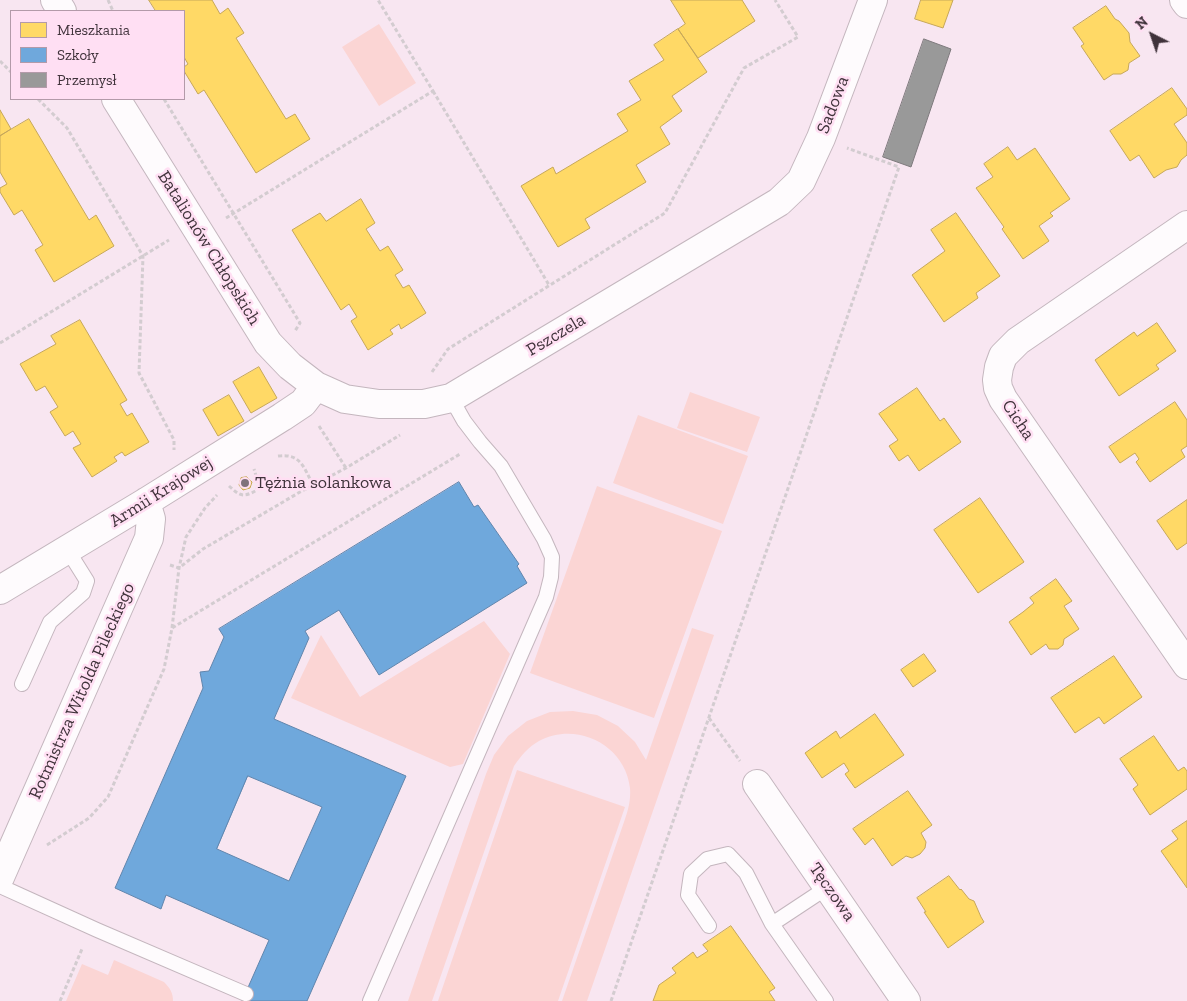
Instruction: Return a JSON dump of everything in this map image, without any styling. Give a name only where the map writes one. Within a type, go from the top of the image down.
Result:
[{"type":"street","name":"Sadowa","points":[[779,202],[801,181],[821,138],[874,0]]},
{"type":"street","points":[[1184,0],[1187,4]]},
{"type":"street","name":"Batalionów Chłopskich","points":[[117,100],[268,343],[290,366],[310,395]]},
{"type":"street","name":"Pszczela","points":[[310,395],[379,404],[424,404],[451,398],[779,202]]},
{"type":"street","name":"Cicha","points":[[1187,225],[1018,341],[1003,356],[997,380],[1003,399],[1187,665]]},
{"type":"street","name":"Armii Krajowej","points":[[0,590],[173,486],[310,395]]},
{"type":"street","name":"Rotmistrza Witolda Pileckiego","points":[[2,876],[143,554],[149,538],[150,519],[146,502]]},
{"type":"street","name":"Tęczowa","points":[[757,784],[906,1001]]},
{"type":"lane","points":[[370,1001],[546,596],[551,577],[552,557],[544,539],[500,466],[464,421],[451,398]]},
{"type":"lane","points":[[22,684],[50,622],[83,594],[87,581],[67,549]]},
{"type":"lane","points":[[709,926],[688,895],[691,874],[707,859],[728,854],[746,872],[772,924],[826,1001]]},
{"type":"lane","points":[[2,876],[92,927],[246,994]]},
{"type":"lane","points":[[772,924],[828,886]]},
{"type":"path","points":[[378,0],[549,285]]},
{"type":"path","points":[[424,404],[425,384],[448,350],[665,213],[744,68],[798,37],[775,0]]},
{"type":"path","points":[[0,61],[10,71]]},
{"type":"path","points":[[0,343],[170,240],[220,222],[234,214],[433,91]]},
{"type":"path","points":[[39,100],[67,128],[143,256],[139,373],[174,440],[173,486]]},
{"type":"path","points":[[165,100],[300,323],[294,333]]},
{"type":"path","points":[[611,1001],[899,167],[821,138]]},
{"type":"path","points":[[310,395],[346,468]]},
{"type":"path","points":[[179,568],[203,549],[401,435]]},
{"type":"path","points":[[172,628],[480,442]]},
{"type":"path","points":[[270,460],[279,455],[289,455],[297,458],[303,464],[313,485]]},
{"type":"path","points":[[2,876],[24,859],[89,818],[108,797],[164,670],[172,628],[179,568],[186,537],[205,508],[228,485],[239,494],[247,496],[257,490],[258,482],[254,468],[248,470]]},
{"type":"path","points":[[143,554],[179,568]]},
{"type":"path","points":[[709,718],[757,784]]},
{"type":"path","points":[[60,1001],[92,927]]},
{"type":"shaded area","points":[[379,24],[416,83],[379,106],[342,47]]},
{"type":"shaded area","points":[[690,392],[760,417],[747,452],[677,428]]},
{"type":"shaded area","points":[[638,415],[748,456],[723,524],[613,483]]},
{"type":"shaded area","points":[[597,486],[722,531],[654,718],[530,673]]},
{"type":"shaded area","points":[[484,621],[510,654],[463,764],[450,767],[291,698],[321,635],[360,697]]},
{"type":"shaded area","points":[[692,628],[714,635],[587,1001],[562,1001],[628,810],[630,788],[626,773],[619,760],[609,749],[597,741],[569,734],[539,741],[525,752],[514,766],[432,1001],[408,1001],[486,774],[494,755],[508,736],[527,721],[550,712],[573,711],[597,715],[618,726],[635,742],[646,760]]},
{"type":"shaded area","points":[[517,770],[625,807],[558,1001],[438,1001]]},
{"type":"shaded area","points":[[114,960],[164,982],[171,991],[173,1001],[66,1001],[82,964],[108,975]]},
{"type":"building: Mieszkania","points":[[149,0],[212,0],[220,14],[228,8],[244,33],[236,38],[286,119],[295,114],[310,139],[256,173],[204,90],[198,94],[185,73],[185,66],[188,64],[185,59],[185,10],[155,10]]},
{"type":"building: Mieszkania","points":[[671,0],[742,0],[755,21],[698,58],[678,29],[685,24]]},
{"type":"building: Mieszkania","points":[[921,0],[953,0],[943,28],[915,19]]},
{"type":"building: Mieszkania","points":[[1106,6],[1115,19],[1129,33],[1130,42],[1140,56],[1129,63],[1128,70],[1121,74],[1113,74],[1104,80],[1081,46],[1084,44],[1073,28]]},
{"type":"building: Mieszkania","points":[[678,29],[707,72],[672,96],[682,111],[660,127],[670,144],[636,165],[646,182],[585,219],[590,228],[558,247],[521,186],[553,167],[556,174],[628,131],[617,114],[641,100],[629,81],[664,60],[654,45]]},
{"type":"building: Mieszkania","points":[[1172,88],[1187,109],[1187,115],[1174,124],[1187,143],[1187,155],[1177,167],[1166,170],[1154,178],[1139,155],[1130,161],[1110,131]]},
{"type":"building: Mieszkania","points":[[0,110],[11,129],[0,136]]},
{"type":"building: Mieszkania","points":[[29,119],[89,220],[96,215],[114,246],[54,282],[35,250],[43,245],[22,210],[14,215],[0,192],[0,188],[7,184],[0,172],[0,136]]},
{"type":"building: Mieszkania","points":[[1008,147],[1017,160],[1035,148],[1070,199],[1050,213],[1053,216],[1039,226],[1049,241],[1023,259],[1002,229],[1004,227],[976,188],[993,177],[984,164]]},
{"type":"building: Mieszkania","points":[[361,199],[375,223],[366,229],[380,251],[388,246],[403,270],[395,275],[403,288],[409,285],[426,313],[401,329],[399,324],[390,330],[393,334],[368,350],[351,321],[357,317],[349,304],[341,310],[292,230],[320,213],[326,221]]},
{"type":"building: Mieszkania","points":[[956,213],[1000,276],[976,293],[978,298],[944,322],[912,275],[945,251],[931,230]]},
{"type":"building: Mieszkania","points":[[80,320],[127,400],[120,404],[127,416],[132,413],[149,442],[125,456],[122,452],[114,457],[117,461],[92,477],[73,448],[81,444],[73,431],[65,436],[50,412],[58,407],[45,386],[36,391],[20,364],[56,344],[51,336]]},
{"type":"building: Mieszkania","points":[[1157,323],[1176,351],[1156,365],[1159,369],[1119,396],[1095,360],[1134,332],[1137,336]]},
{"type":"building: Mieszkania","points":[[259,367],[277,398],[251,413],[233,382]]},
{"type":"building: Mieszkania","points":[[917,388],[940,421],[944,418],[961,442],[919,471],[908,455],[899,461],[889,446],[898,440],[879,414]]},
{"type":"building: Mieszkania","points":[[229,395],[244,421],[218,436],[203,410]]},
{"type":"building: Mieszkania","points":[[1175,402],[1187,420],[1187,446],[1181,450],[1185,457],[1150,482],[1136,462],[1139,459],[1135,453],[1120,463],[1109,447]]},
{"type":"building: Mieszkania","name":"Tężnia solankowa","points":[[247,477],[252,482],[250,488],[243,490],[239,485],[241,478]]},
{"type":"building: Mieszkania","points":[[980,498],[1024,562],[978,593],[934,530]]},
{"type":"building: Mieszkania","points":[[1187,500],[1187,543],[1177,550],[1157,521]]},
{"type":"building: Mieszkania","points":[[1056,579],[1072,601],[1064,606],[1079,629],[1064,639],[1063,645],[1058,649],[1049,649],[1046,644],[1031,655],[1009,622],[1034,603],[1030,598]]},
{"type":"building: Mieszkania","points":[[924,654],[936,671],[913,687],[901,670]]},
{"type":"building: Mieszkania","points":[[1114,656],[1142,697],[1104,724],[1099,717],[1075,733],[1051,698]]},
{"type":"building: Mieszkania","points":[[875,714],[904,755],[855,788],[845,774],[849,771],[844,763],[822,778],[805,753],[836,731],[840,738]]},
{"type":"building: Mieszkania","points":[[1154,736],[1178,771],[1184,767],[1187,771],[1187,789],[1150,815],[1133,789],[1138,785],[1120,759]]},
{"type":"building: Mieszkania","points":[[908,791],[932,825],[921,833],[926,842],[925,848],[920,854],[912,858],[906,856],[892,866],[873,838],[865,845],[853,829]]},
{"type":"building: Mieszkania","points":[[1187,821],[1187,888],[1161,851],[1178,839],[1172,831]]},
{"type":"building: Mieszkania","points":[[949,876],[969,899],[974,901],[984,922],[948,948],[917,898]]},
{"type":"building: Mieszkania","points":[[731,926],[775,988],[769,992],[775,1001],[653,1001],[659,985],[676,973],[672,968],[693,952],[697,958],[708,951],[703,945]]},
{"type":"building: Szkoły","points":[[459,482],[474,507],[478,505],[519,564],[517,566],[527,583],[379,675],[339,610],[305,631],[309,638],[274,719],[406,776],[307,1001],[242,1001],[269,940],[166,895],[161,909],[115,888],[203,688],[200,672],[209,671],[224,637],[219,629]],"holes":[[[248,776],[322,807],[289,881],[217,849]]]},
{"type":"building: Przemysł","points":[[924,39],[951,49],[911,167],[883,157]]},
{"type":"place","name":"Tężnia solankowa","points":[[245,483]]}]
